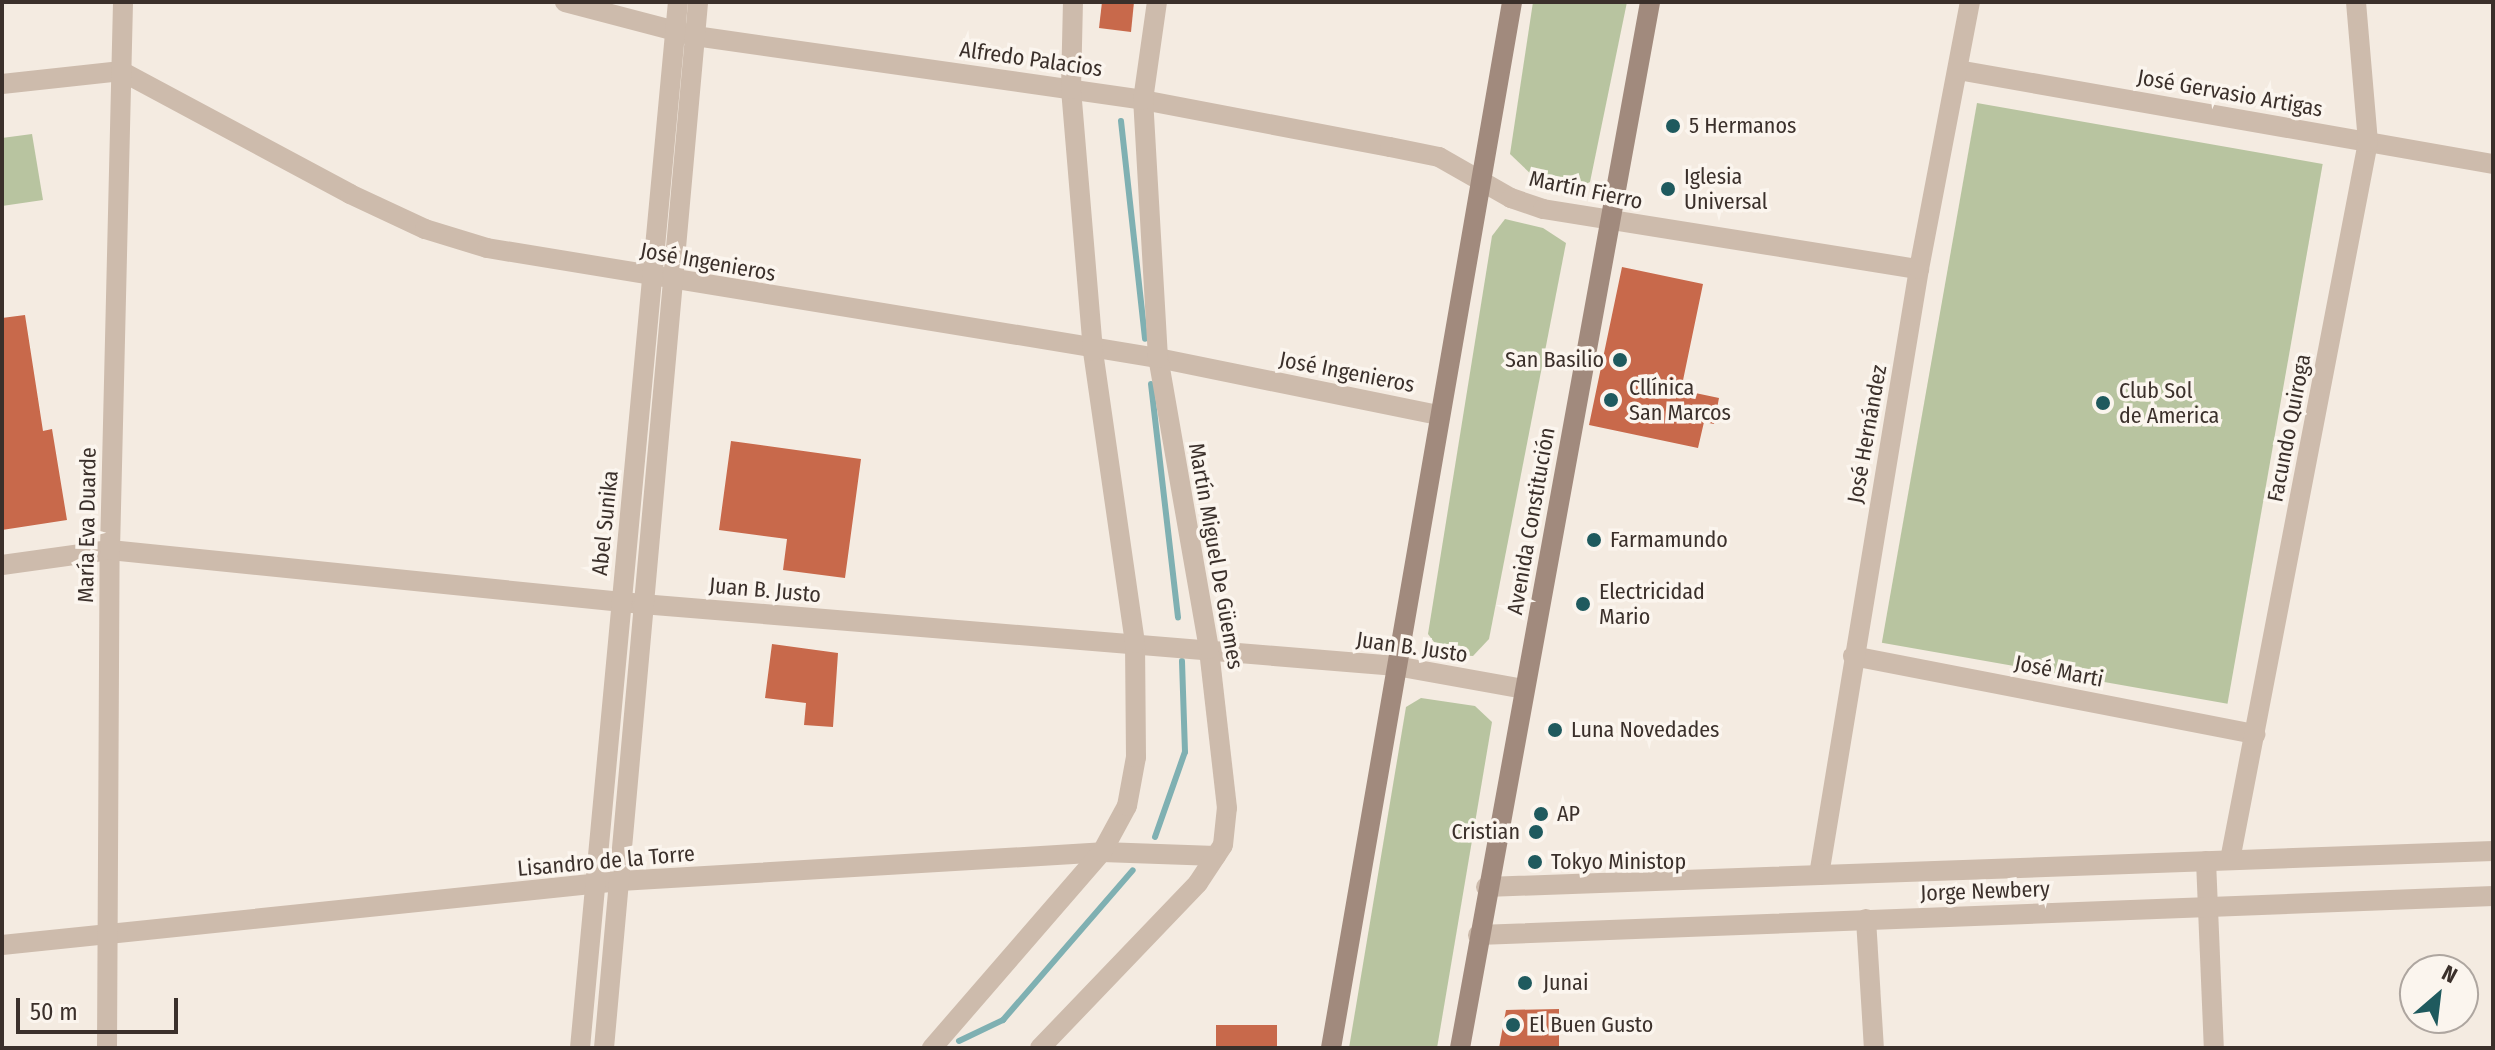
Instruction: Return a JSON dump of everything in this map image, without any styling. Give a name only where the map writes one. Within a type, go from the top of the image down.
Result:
[{"type":"main road","points":[[1331,1048],[1439,415],[1484,183],[1512,2]]},
{"type":"main road","name":"Avenida Constitución","points":[[1460,1048],[1486,887],[1650,2]]},
{"type":"street","name":"María Eva Duarde","points":[[107,1048],[110,550],[123,2]]},
{"type":"street","name":"Alfredo Palacios","points":[[565,2],[695,36],[1143,100],[1439,157],[1484,183]]},
{"type":"street","name":"Abel Sunika","points":[[604,1048],[620,881],[632,603],[654,278],[678,2]]},
{"type":"street","name":"Abel Sunika","points":[[580,1048],[594,884],[676,282],[698,2]]},
{"type":"street","points":[[932,1048],[1102,852],[1127,806],[1136,757],[1135,643],[1093,351],[1071,89],[1073,2]]},
{"type":"street","name":"Martín Miguel De Güemes","points":[[1040,1048],[1198,883],[1223,845],[1227,808],[1209,649],[1158,358],[1143,100],[1157,2]]},
{"type":"street","name":"José Hernández","points":[[1819,875],[1919,269],[1970,2]]},
{"type":"street","name":"Facundo Quiroga","points":[[2230,860],[2368,142],[2356,2]]},
{"type":"street","name":"José Gervasio Artigas","points":[[1958,70],[2493,164]]},
{"type":"street","points":[[2,84],[121,71]]},
{"type":"street","name":"José Ingenieros","points":[[121,71],[425,229],[487,248],[1093,351],[1158,358],[1439,415]]},
{"type":"street","name":"Martín Fierro","points":[[1484,183],[1543,209],[1919,269]]},
{"type":"street","name":"Juan B. Justo","points":[[2,565],[110,550],[632,603],[1396,666],[1524,689]]},
{"type":"street","name":"José Marti","points":[[1853,656],[2256,734]]},
{"type":"street","name":"Jorge Newbery","points":[[1486,887],[2493,851]]},
{"type":"street","name":"Lisandro de la Torre","points":[[2,945],[620,881],[1102,852],[1216,856]]},
{"type":"street","points":[[2206,861],[2214,1048]]},
{"type":"street","name":"Jorge Newbery","points":[[1478,935],[2493,896]]},
{"type":"street","points":[[1866,919],[1874,1048]]},
{"type":"green space","points":[[1533,2],[1627,2],[1590,182],[1582,186],[1535,178],[1510,154]]},
{"type":"green space","name":"Club Sol de America","points":[[1977,103],[2323,164],[2228,704],[1882,643]]},
{"type":"green space","points":[[32,134],[43,200],[2,206],[2,138]]},
{"type":"green space","points":[[1505,219],[1543,228],[1566,243],[1489,639],[1473,656],[1443,654],[1428,634],[1492,236]]},
{"type":"green space","points":[[1421,698],[1475,706],[1492,722],[1437,1048],[1349,1048],[1406,707]]},
{"type":"building","points":[[1102,2],[1134,2],[1131,32],[1099,28]]},
{"type":"building","points":[[1622,267],[1703,284],[1681,390],[1719,398],[1714,424],[1704,422],[1698,448],[1589,425]]},
{"type":"building","points":[[25,315],[43,431],[52,429],[67,520],[2,530],[2,318]]},
{"type":"building","points":[[731,441],[861,459],[845,578],[783,570],[787,539],[719,530]]},
{"type":"building","points":[[772,644],[838,653],[833,727],[804,725],[806,703],[765,698]]},
{"type":"building","points":[[1559,1009],[1559,1048],[1499,1048],[1506,1010]]},
{"type":"building","points":[[1216,1025],[1277,1025],[1277,1048],[1216,1048]]},
{"type":"waterway","points":[[1121,121],[1145,339]]},
{"type":"waterway","points":[[1151,384],[1178,617]]},
{"type":"waterway","points":[[1155,837],[1185,752],[1182,661]]},
{"type":"waterway","points":[[959,1041],[1003,1020],[1133,870]]},
{"type":"place","name":"5 Hermanos","points":[[1673,126]]},
{"type":"place","name":"Iglesia Universal","points":[[1668,189]]},
{"type":"place","name":"San Basilio","points":[[1620,360]]},
{"type":"place","name":"Cllínica San Marcos","points":[[1611,400]]},
{"type":"place","name":"Club Sol de America","points":[[2103,403]]},
{"type":"place","name":"Farmamundo","points":[[1594,540]]},
{"type":"place","name":"Electricidad Mario","points":[[1583,604]]},
{"type":"place","name":"Luna Novedades","points":[[1555,730]]},
{"type":"place","name":"AP","points":[[1541,814]]},
{"type":"place","name":"Cristian","points":[[1536,832]]},
{"type":"place","name":"Tokyo Ministop","points":[[1535,862]]},
{"type":"place","name":"Junai","points":[[1525,983]]},
{"type":"place","name":"El Buen Gusto","points":[[1513,1025]]}]
